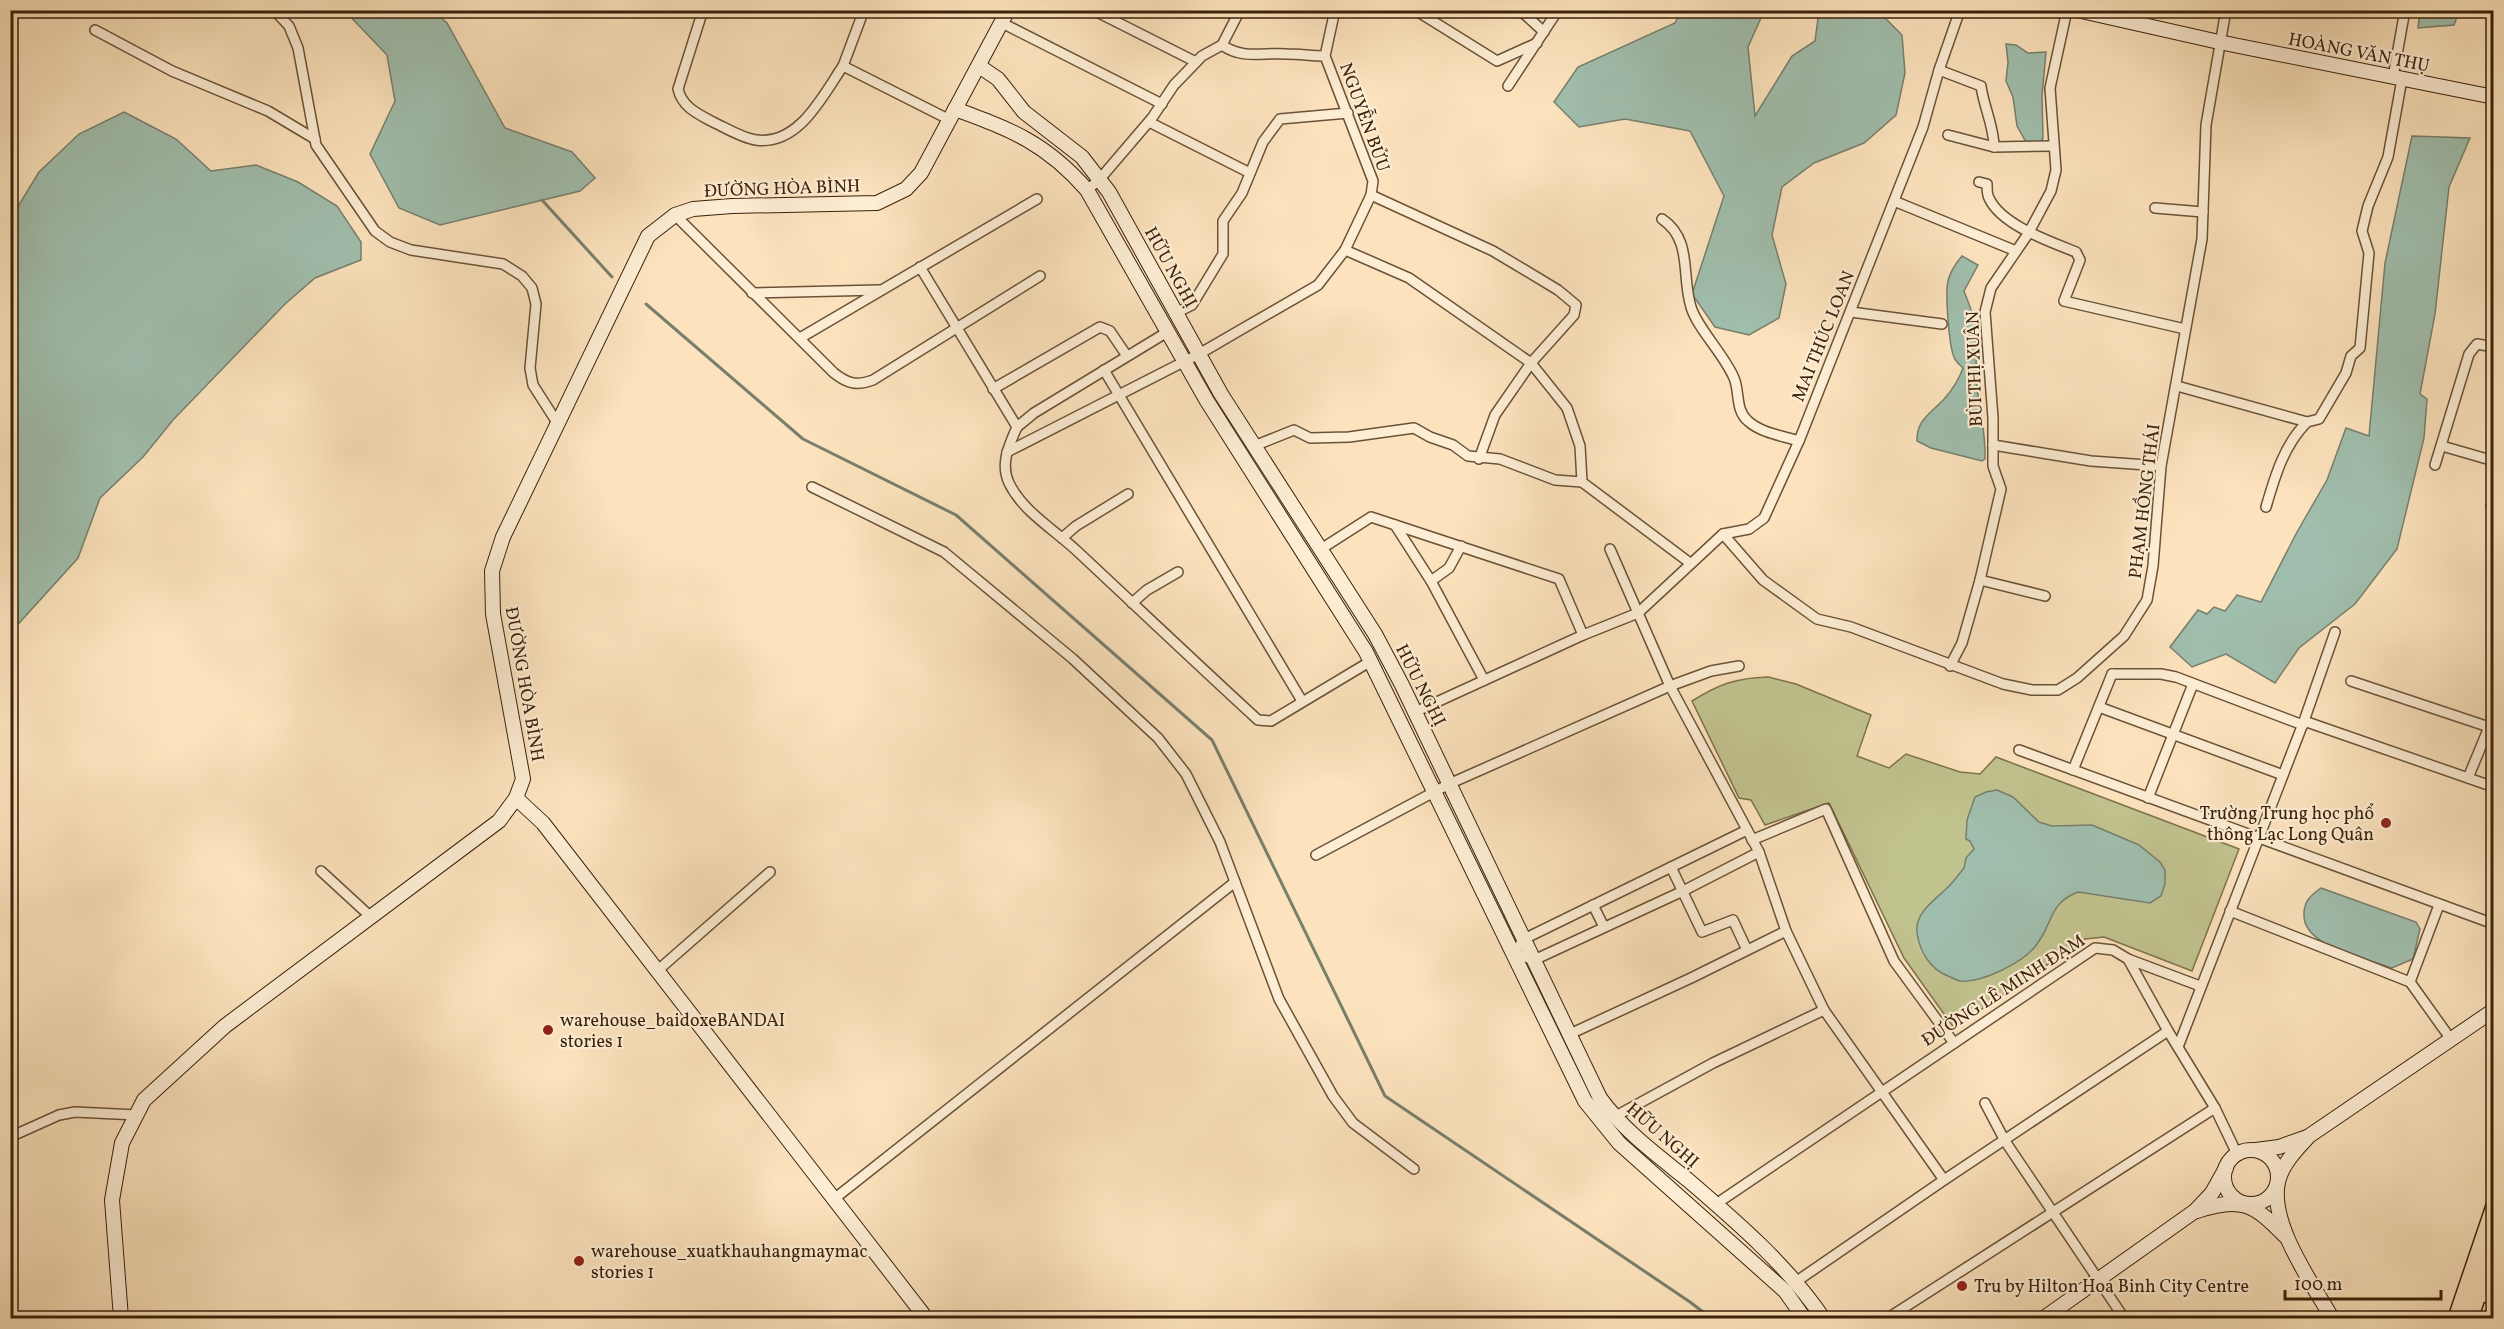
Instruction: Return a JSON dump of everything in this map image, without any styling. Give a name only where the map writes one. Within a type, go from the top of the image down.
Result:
[{"type":"main road","name":"HOÀNG VĂN THỤ","points":[[2077,10],[2219,42],[2493,97]]},
{"type":"main road","name":"ĐƯỜNG HÒA BÌNH","points":[[121,1318],[112,1200],[122,1143],[144,1100],[225,1026],[499,821],[516,798],[523,779],[493,614],[492,571],[503,537],[648,236],[675,215],[693,209],[877,203],[906,189],[921,173],[1005,17]]},
{"type":"main road","name":"HỮU NGHỊ","points":[[979,66],[998,79],[1024,112],[1082,157],[1109,192],[1221,394],[1375,634],[1415,712],[1600,1098],[1614,1117],[1716,1204],[1797,1281],[1823,1318]]},
{"type":"main road","name":"HỮU NGHỊ","points":[[952,114],[1012,130],[1039,146],[1068,168],[1087,190],[1207,400],[1371,661],[1585,1101],[1619,1143],[1785,1291],[1804,1318]]},
{"type":"main road","points":[[1387,694],[1402,686]]},
{"type":"main road","points":[[516,798],[543,822],[926,1318]]},
{"type":"main road","points":[[2195,1212],[2219,1203],[2262,1202],[2270,1197],[2288,1159],[2309,1136],[2493,1010]]},
{"type":"main road","points":[[2044,1318],[2195,1212],[2212,1193],[2237,1154],[2279,1148],[2309,1136]]},
{"type":"main road","points":[[2254,1150],[2270,1158],[2275,1165],[2278,1207],[2287,1237],[2327,1317]]},
{"type":"main road","points":[[2226,1168],[2225,1186],[2229,1194],[2266,1216],[2287,1237]]},
{"type":"main road","points":[[2456,1318],[2493,1206]]},
{"type":"main road","points":[[1743,1253],[1755,1241]]},
{"type":"main road","points":[[2470,1318],[2493,1250]]},
{"type":"street","points":[[274,10],[290,26],[298,48],[316,145],[375,231],[390,242],[411,250],[503,264],[522,276],[532,288],[536,304],[530,368],[533,385],[558,424]]},
{"type":"street","points":[[703,10],[678,89],[680,97],[684,104],[705,118],[755,140],[774,140],[797,128],[843,66],[864,10]]},
{"type":"street","points":[[1093,10],[1196,62]]},
{"type":"street","points":[[1087,190],[1099,180],[1149,122],[1174,85],[1196,62],[1222,45],[1240,10]]},
{"type":"street","name":"NGUYỄN BỬU","points":[[1007,452],[1199,354],[1318,285],[1345,250],[1371,195],[1373,181],[1372,172],[1325,56],[1335,10]]},
{"type":"street","points":[[1415,10],[1497,61],[1537,43]]},
{"type":"street","points":[[1521,10],[1544,32]]},
{"type":"street","points":[[1508,86],[1558,10]]},
{"type":"street","name":"MAI THÚC LOAN","points":[[1638,613],[1723,534],[1749,529],[1764,518],[1799,441],[1923,127],[1939,70],[1960,10]]},
{"type":"street","name":"BÙI THỊ XUÂN","points":[[1950,666],[1962,643],[1980,580],[2001,489],[1992,466],[1985,312],[1991,288],[2028,234],[2051,191],[2056,170],[2050,88],[2067,10]]},
{"type":"street","name":"PHẠM HỒNG THÁI","points":[[1723,534],[1763,580],[1817,619],[1851,627],[2003,684],[2032,690],[2058,690],[2077,678],[2124,636],[2147,600],[2153,566],[2161,466],[2202,239],[2206,125],[2226,10]]},
{"type":"street","points":[[2266,507],[2287,448],[2295,434],[2307,423],[2319,419],[2346,373],[2352,356],[2360,348],[2369,252],[2362,231],[2368,206],[2388,157],[2405,10]]},
{"type":"street","points":[[1005,17],[1162,104]]},
{"type":"street","points":[[95,30],[172,71],[268,111],[315,139]]},
{"type":"street","points":[[1222,45],[1232,53],[1257,56],[1285,53],[1325,56]]},
{"type":"street","points":[[843,66],[952,114]]},
{"type":"street","points":[[1939,70],[1981,86],[1983,101],[1994,135],[1994,147]]},
{"type":"street","points":[[1176,313],[1191,305],[1223,254],[1223,221],[1242,193],[1263,142],[1280,119],[1348,113]]},
{"type":"street","points":[[1149,122],[1250,173]]},
{"type":"street","points":[[1948,135],[1994,147],[2053,146]]},
{"type":"street","points":[[1979,182],[1987,184],[1988,198],[2000,212],[2028,234],[2076,252],[2080,260],[2064,301],[2185,329]]},
{"type":"street","points":[[1371,195],[1493,251],[1574,302],[1576,309],[1574,315],[1532,363],[1495,415],[1479,459]]},
{"type":"street","points":[[800,338],[1037,199]]},
{"type":"street","points":[[1894,201],[2016,251]]},
{"type":"street","points":[[2155,208],[2203,212]]},
{"type":"street","points":[[675,215],[844,381],[852,384],[862,384],[873,380],[1040,276]]},
{"type":"street","points":[[1662,219],[1672,226],[1680,238],[1691,308],[1734,376],[1743,416],[1750,424],[1761,429],[1799,441]]},
{"type":"street","points":[[1345,250],[1409,278],[1532,363],[1567,408],[1580,446],[1582,482]]},
{"type":"street","points":[[920,267],[1017,427]]},
{"type":"street","points":[[752,293],[880,290]]},
{"type":"street","points":[[1851,312],[1942,324]]},
{"type":"street","points":[[993,389],[1100,327],[1110,331],[1127,356]]},
{"type":"street","points":[[1169,331],[1017,427],[1004,467],[1009,483],[1024,505],[1258,720],[1271,721],[1371,661]]},
{"type":"street","points":[[2435,465],[2469,354],[2477,344],[2493,347]]},
{"type":"street","points":[[1104,370],[1302,701]]},
{"type":"street","points":[[2177,386],[2307,423]]},
{"type":"street","points":[[1254,446],[1294,430],[1310,438],[1349,437],[1414,428],[1453,445],[1467,456],[1479,459],[1500,459],[1555,480],[1582,482],[1690,563]]},
{"type":"street","points":[[1992,445],[2091,461],[2161,466]]},
{"type":"street","points":[[2442,446],[2493,461]]},
{"type":"street","points":[[812,487],[944,552],[1091,676],[1158,738],[1186,774],[1220,842],[1279,999],[1333,1096],[1353,1123],[1414,1169]]},
{"type":"street","points":[[1062,538],[1076,526],[1128,494]]},
{"type":"street","points":[[1321,549],[1371,517],[1461,546],[1559,579],[1583,635]]},
{"type":"street","points":[[1395,525],[1431,581],[1484,680]]},
{"type":"street","points":[[1431,581],[1449,568],[1461,546]]},
{"type":"street","points":[[1610,549],[1670,686],[1759,852],[1786,931],[1824,1010],[1944,1180]]},
{"type":"street","points":[[1132,603],[1147,590],[1178,572]]},
{"type":"street","points":[[1980,580],[2045,596]]},
{"type":"street","points":[[1415,712],[1583,635],[1638,613]]},
{"type":"street","points":[[2178,1047],[2304,723],[2335,632]]},
{"type":"street","points":[[2101,658],[2112,674]]},
{"type":"street","points":[[1316,855],[1449,784],[1670,686],[1712,671],[1739,666]]},
{"type":"street","points":[[2112,674],[2161,674],[2493,787]]},
{"type":"street","points":[[2073,770],[2112,674]]},
{"type":"street","points":[[2351,681],[2492,728],[2468,778]]},
{"type":"street","points":[[2148,798],[2193,684]]},
{"type":"street","points":[[2099,707],[2283,775]]},
{"type":"street","points":[[2019,750],[2493,924]]},
{"type":"street","points":[[1752,840],[1826,809],[1894,961],[1954,1043]]},
{"type":"street","points":[[1747,830],[1524,939],[1514,953],[1534,960],[1683,891],[1759,852]]},
{"type":"street","points":[[1671,867],[1702,932],[1733,920],[1748,950]]},
{"type":"street","points":[[321,871],[371,916]]},
{"type":"street","points":[[657,971],[770,872]]},
{"type":"street","points":[[834,1199],[1235,882]]},
{"type":"street","points":[[2410,982],[2439,904]]},
{"type":"street","points":[[1593,905],[1604,927]]},
{"type":"street","points":[[2230,911],[2410,982],[2450,1038]]},
{"type":"street","points":[[1570,1034],[1786,931]]},
{"type":"street","name":"ĐƯỜNG LÊ MINH ĐẠM","points":[[1716,1204],[2095,948],[2113,950],[2128,959]]},
{"type":"street","points":[[2128,959],[2200,986]]},
{"type":"street","points":[[2128,959],[2215,1108],[2237,1154]]},
{"type":"street","points":[[1614,1117],[1713,1063],[1824,1010]]},
{"type":"street","points":[[1797,1281],[2168,1031]]},
{"type":"street","points":[[1985,1103],[2005,1141],[2124,1318]]},
{"type":"street","points":[[1888,1318],[2215,1108]]},
{"type":"street","points":[[10,1137],[59,1115],[75,1112],[137,1114]]},
{"type":"street","points":[[2478,1295],[2493,1300]]},
{"type":"green space","points":[[1768,677],[1796,684],[1871,715],[1857,756],[1889,768],[1906,754],[1960,772],[1980,774],[1996,757],[2239,849],[2192,971],[2104,937],[2085,939],[1954,1028],[1904,958],[1829,803],[1765,825],[1751,800],[1739,798],[1692,701],[1728,683]]},
{"type":"shaded area","points":[[2420,10],[2459,11],[2454,25],[2418,28]]},
{"type":"shaded area","points":[[345,11],[433,11],[447,23],[505,128],[572,152],[595,178],[580,191],[440,225],[399,208],[370,154],[395,101],[387,55]]},
{"type":"shaded area","points":[[1681,11],[1764,11],[1748,47],[1755,116],[1792,56],[1815,41],[1819,11],[1880,11],[1902,35],[1905,73],[1896,115],[1864,143],[1814,163],[1782,187],[1772,235],[1786,284],[1779,318],[1749,335],[1715,327],[1692,294],[1724,196],[1690,131],[1625,119],[1579,127],[1554,102],[1578,67],[1675,23]]},
{"type":"shaded area","points":[[2006,44],[2016,45],[2028,53],[2046,52],[2042,96],[2043,138],[2040,143],[2026,142],[2017,126],[2013,97],[2006,81],[2008,62]]},
{"type":"shaded area","points":[[124,112],[176,139],[211,171],[256,165],[298,182],[337,206],[361,242],[361,260],[315,278],[285,304],[173,420],[143,457],[100,498],[78,558],[11,632],[11,218],[39,172],[79,134]]},
{"type":"shaded area","points":[[2412,136],[2470,138],[2449,187],[2435,314],[2420,394],[2427,399],[2424,438],[2397,549],[2355,604],[2299,648],[2275,683],[2226,654],[2192,667],[2170,647],[2198,610],[2207,614],[2214,607],[2225,611],[2237,595],[2261,602],[2327,480],[2346,428],[2369,436],[2385,263]]},
{"type":"shaded area","points":[[1962,256],[1978,265],[1964,291],[1975,326],[1977,386],[1985,442],[1985,459],[1982,461],[1931,448],[1917,441],[1917,433],[1922,421],[1951,391],[1963,368],[1955,360],[1952,351],[1947,296],[1949,278]]},
{"type":"shaded area","points":[[1997,790],[2013,797],[2039,822],[2052,826],[2092,825],[2139,845],[2160,862],[2165,870],[2165,884],[2161,896],[2150,903],[2078,892],[2062,902],[2037,944],[2013,964],[1991,975],[1969,981],[1960,981],[1942,973],[1927,959],[1921,947],[1917,925],[1927,906],[1951,884],[1964,868],[1966,858],[1974,849],[1970,841],[1966,839],[1967,820],[1975,797]]},
{"type":"shaded area","points":[[2321,888],[2416,922],[2420,929],[2413,959],[2392,968],[2338,950],[2313,935],[2306,925],[2304,909],[2309,899]]},
{"type":"waterway","points":[[542,200],[612,277]]},
{"type":"waterway","points":[[646,304],[803,439],[956,515],[1212,740],[1385,1096],[1711,1318]]},
{"type":"place","name":"Trường Trung học phổ thông Lạc Long Quân","points":[[2386,823]]},
{"type":"place","name":"warehouse_baidoxeBANDAI stories 1","points":[[548,1030]]},
{"type":"place","name":"warehouse_xuatkhauhangmaymac stories 1","points":[[579,1261]]},
{"type":"place","name":"Tru by Hilton Hoa Binh City Centre","points":[[1962,1286]]}]
